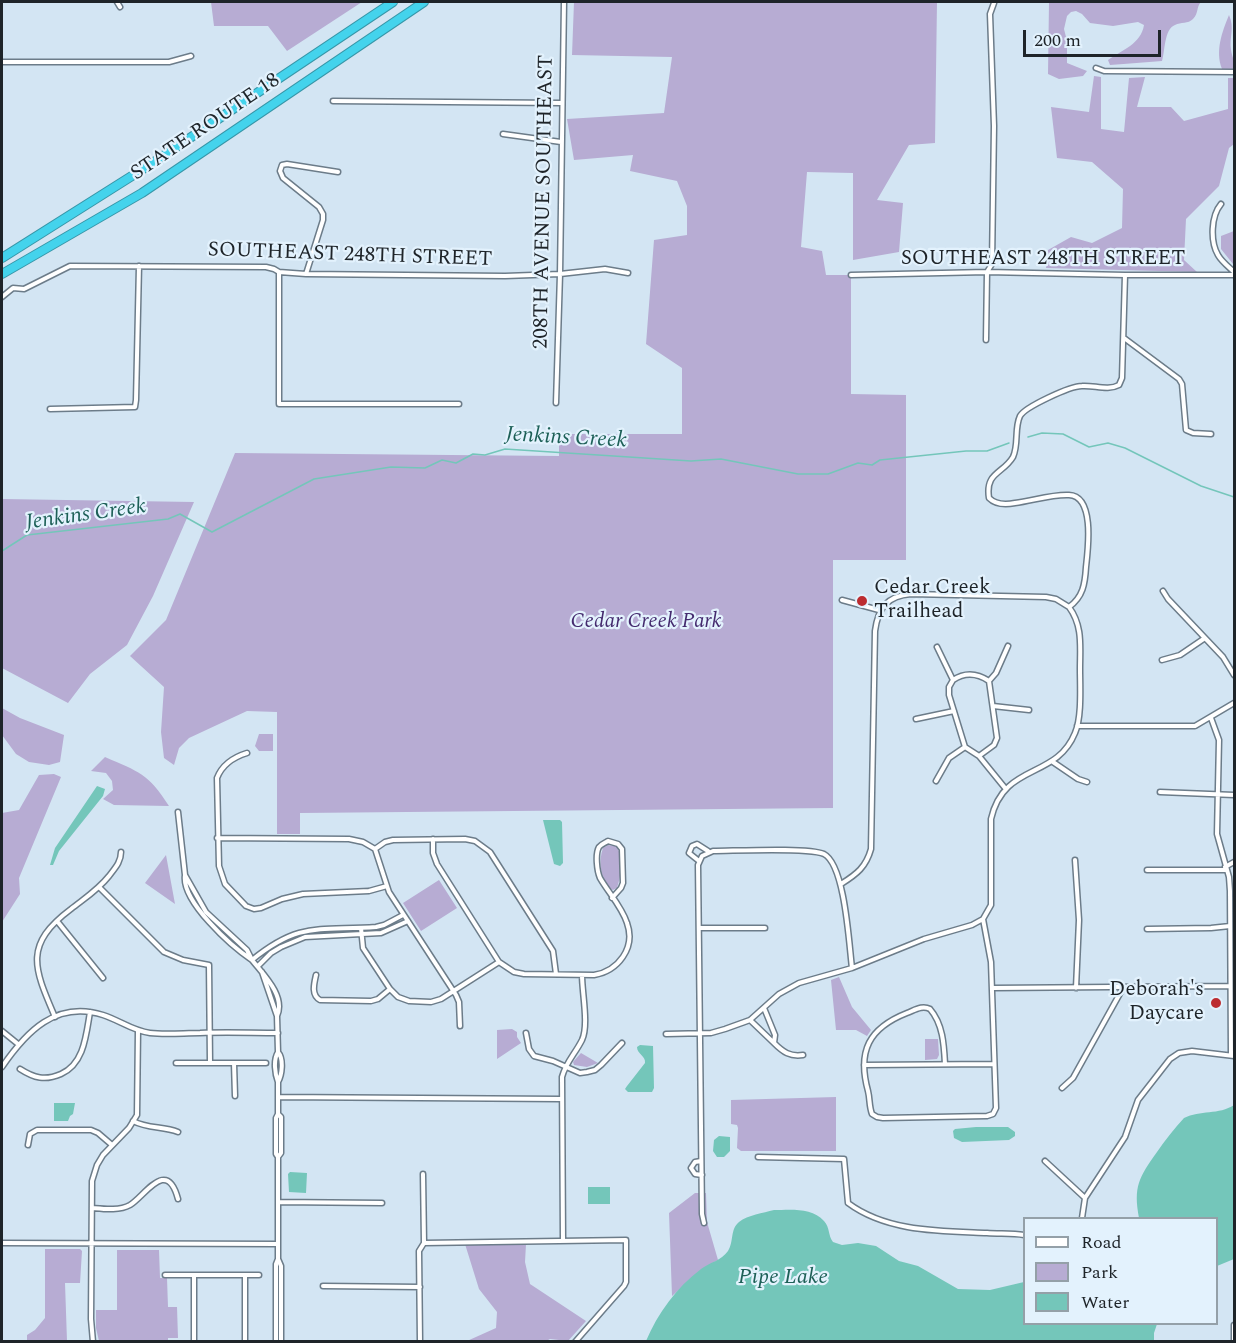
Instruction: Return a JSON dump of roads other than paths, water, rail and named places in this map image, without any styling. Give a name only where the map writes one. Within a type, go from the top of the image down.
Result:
[{"type":"highway","name":"STATE ROUTE 18","points":[[2,258],[154,162],[393,2]]},
{"type":"highway","name":"STATE ROUTE 18","points":[[2,274],[142,193],[424,2]]},
{"type":"street","points":[[117,2],[120,7]]},
{"type":"street","name":"208TH AVENUE SOUTHEAST","points":[[556,403],[564,2]]},
{"type":"street","points":[[986,340],[987,272],[992,264],[994,126],[990,14],[994,3]]},
{"type":"street","points":[[2,62],[170,62],[191,56]]},
{"type":"street","points":[[1096,68],[1234,72]]},
{"type":"street","points":[[333,100],[562,103]]},
{"type":"street","points":[[503,134],[561,142]]},
{"type":"street","points":[[306,274],[323,214],[319,207],[283,178],[280,171],[282,165],[287,164],[338,172]]},
{"type":"street","points":[[1221,204],[1214,217],[1214,243],[1216,252],[1234,274]]},
{"type":"street","name":"SOUTHEAST 248TH STREET","points":[[2,297],[13,288],[24,289],[70,266],[266,267],[279,272],[306,274],[506,276],[560,274],[605,269],[628,273]]},
{"type":"street","points":[[50,409],[135,407],[139,266]]},
{"type":"street","points":[[279,272],[279,404],[459,404]]},
{"type":"street","name":"SOUTHEAST 248TH STREET","points":[[851,275],[987,272],[1125,275],[1234,274]]},
{"type":"street","points":[[1069,607],[1078,601],[1084,584],[1088,541],[1082,501],[1076,496],[1064,495],[999,504],[989,498],[989,486],[994,473],[1007,464],[1014,454],[1020,416],[1024,410],[1066,389],[1081,386],[1114,388],[1119,386],[1122,378],[1125,275]]},
{"type":"street","points":[[1123,338],[1179,379],[1182,384],[1186,430],[1193,433],[1211,434]]},
{"type":"street","points":[[1163,591],[1230,665],[1234,675]]},
{"type":"street","points":[[666,1034],[701,1033],[726,1029],[750,1020],[778,994],[799,983],[852,968],[924,939],[972,925],[983,919],[991,904],[991,819],[993,810],[1005,788],[1053,762],[1064,752],[1077,726],[1080,633],[1077,620],[1069,607],[1056,599],[1046,597],[903,594],[888,601],[879,610],[875,631],[872,849],[865,866],[841,884]]},
{"type":"street","points":[[842,600],[879,610]]},
{"type":"street","points":[[1162,660],[1180,655],[1205,638]]},
{"type":"street","points":[[989,681],[996,674],[1008,646]]},
{"type":"street","points":[[937,647],[953,680]]},
{"type":"street","points":[[979,756],[994,745],[997,738],[989,681],[971,674],[961,675],[953,680],[949,690],[965,747],[979,756],[1005,788]]},
{"type":"street","points":[[1077,726],[1195,726],[1234,703]]},
{"type":"street","points":[[993,706],[1029,710]]},
{"type":"street","points":[[916,719],[954,711]]},
{"type":"street","points":[[1082,1217],[1085,1198],[1125,1137],[1138,1100],[1170,1059],[1179,1053],[1192,1051],[1233,1055],[1230,891],[1217,834],[1220,740],[1211,718]]},
{"type":"street","points":[[936,781],[949,758],[965,747]]},
{"type":"street","points":[[247,753],[235,757],[220,771],[217,778],[217,858],[225,884],[241,902],[254,909],[303,894],[369,891],[387,886]]},
{"type":"street","points":[[1053,762],[1078,779],[1087,782]]},
{"type":"street","points":[[1160,792],[1234,795]]},
{"type":"street","points":[[178,812],[184,880],[187,889],[204,917],[258,966],[277,1016],[278,1052],[275,1056],[278,1114],[281,1118],[281,1153],[278,1157],[276,1341]]},
{"type":"street","points":[[217,838],[349,839],[363,842],[375,849],[387,886],[459,1002],[460,1026]]},
{"type":"street","points":[[433,839],[433,853],[437,864],[499,962],[514,972],[582,975],[605,973],[612,969],[626,951],[629,931],[627,921],[612,898],[598,873],[598,850],[601,845],[608,842],[621,846],[623,855],[622,886],[612,898]]},
{"type":"street","points":[[375,849],[393,840],[465,839],[475,841],[490,852],[553,951],[556,974]]},
{"type":"street","points":[[699,861],[691,855],[690,848],[697,844],[708,851],[818,852],[824,854],[833,862],[841,884],[852,968]]},
{"type":"street","points":[[704,1223],[701,1161],[699,861],[708,851]]},
{"type":"street","points":[[55,1017],[40,983],[37,953],[41,942],[48,929],[100,888],[120,862],[121,852]]},
{"type":"street","points":[[1075,860],[1079,911],[1076,988]]},
{"type":"street","points":[[1147,870],[1226,868],[1234,862]]},
{"type":"street","points":[[100,888],[164,952],[183,960],[209,965],[210,1063]]},
{"type":"street","points":[[252,960],[272,943],[298,932],[319,928],[361,928],[384,925],[404,915]]},
{"type":"street","points":[[945,1064],[943,1038],[930,1009],[922,1008],[891,1019],[879,1029],[867,1046],[864,1065],[865,1081],[872,1114],[884,1118],[993,1114],[997,1103],[993,988],[990,952],[983,919]]},
{"type":"street","points":[[57,921],[103,978]]},
{"type":"street","points":[[258,966],[271,953],[305,937],[388,931],[408,921]]},
{"type":"street","points":[[1147,929],[1230,926]]},
{"type":"street","points":[[361,928],[363,948],[390,989],[398,997],[409,1001],[436,1001],[454,992],[499,962]]},
{"type":"street","points":[[699,928],[765,928]]},
{"type":"street","points":[[316,975],[315,994],[320,1000],[371,1001],[378,999],[390,989]]},
{"type":"street","points":[[563,1240],[562,1077],[564,1067],[582,1040],[585,1030],[582,975]]},
{"type":"street","points":[[993,988],[1230,986]]},
{"type":"street","points":[[1062,1088],[1073,1078],[1123,988]]},
{"type":"street","points":[[764,1007],[775,1035],[774,1043]]},
{"type":"street","points":[[20,1069],[32,1076],[47,1078],[72,1069],[81,1053],[90,1012]]},
{"type":"street","points":[[2,1067],[27,1034],[55,1017],[72,1013],[90,1012],[104,1015],[138,1030],[159,1033],[278,1033]]},
{"type":"street","points":[[750,1020],[785,1053],[803,1055]]},
{"type":"street","points":[[93,1341],[91,1328],[94,1172],[103,1155],[133,1121],[137,1107],[138,1030]]},
{"type":"street","points":[[2,1031],[18,1044]]},
{"type":"street","points":[[526,1033],[534,1056],[553,1061],[580,1073],[595,1070],[622,1043]]},
{"type":"street","points":[[176,1063],[266,1063]]},
{"type":"street","points":[[234,1063],[235,1096]]},
{"type":"street","points":[[864,1065],[994,1064]]},
{"type":"street","points":[[278,1097],[561,1099]]},
{"type":"street","points":[[133,1121],[150,1128],[178,1132]]},
{"type":"street","points":[[28,1145],[30,1134],[37,1130],[88,1130],[98,1133],[112,1145]]},
{"type":"street","points":[[758,1157],[844,1159],[848,1203],[861,1213],[883,1221],[930,1231],[1023,1235]]},
{"type":"street","points":[[701,1161],[692,1164],[691,1168],[695,1174],[702,1175]]},
{"type":"street","points":[[1045,1161],[1085,1198]]},
{"type":"street","points":[[420,1341],[419,1251],[424,1242],[423,1174]]},
{"type":"street","points":[[92,1208],[116,1209],[130,1205],[150,1185],[158,1181],[167,1182],[173,1186],[178,1199]]},
{"type":"street","points":[[278,1202],[382,1203]]},
{"type":"street","points":[[424,1242],[626,1240],[626,1282],[576,1341]]},
{"type":"street","points":[[2,1243],[278,1244]]},
{"type":"street","points":[[278,1259],[281,1266],[281,1341]]},
{"type":"street","points":[[165,1275],[259,1275]]},
{"type":"street","points":[[194,1275],[194,1341]]},
{"type":"street","points":[[244,1275],[245,1341]]},
{"type":"street","points":[[323,1286],[420,1287]]},
{"type":"street","points":[[1234,1325],[1234,1341]]},
{"type":"water","points":[[97,786],[105,789],[103,796],[59,851],[53,865],[50,865],[55,848]]},
{"type":"water","points":[[543,820],[562,822],[563,863],[560,866],[554,864]]},
{"type":"water","points":[[640,1045],[653,1046],[654,1088],[652,1092],[628,1092],[625,1089],[645,1063],[637,1049]]},
{"type":"water","points":[[54,1103],[75,1103],[73,1114],[68,1121],[54,1121]]},
{"type":"water","points":[[1234,1105],[1234,1259],[1218,1266],[1218,1217],[1139,1217],[1137,1190],[1146,1168],[1184,1118]]},
{"type":"water","points":[[1008,1127],[1015,1132],[1015,1136],[1009,1140],[962,1142],[954,1138],[955,1129]]},
{"type":"water","points":[[719,1136],[730,1137],[730,1151],[724,1157],[717,1157],[713,1151],[714,1140]]},
{"type":"water","points":[[290,1172],[307,1173],[306,1193],[289,1192],[288,1174]]},
{"type":"water","points":[[588,1187],[610,1187],[610,1204],[588,1204]]},
{"type":"water","name":"Pipe Lake","points":[[774,1210],[800,1210],[813,1213],[826,1223],[833,1242],[842,1245],[858,1243],[876,1246],[899,1261],[918,1266],[958,1289],[990,1290],[1023,1282],[1023,1325],[1157,1325],[1154,1341],[646,1341],[662,1311],[676,1293],[692,1276],[728,1251],[734,1228],[739,1222]]},
{"type":"waterway","name":"Jenkins Creek","points":[[1028,437],[1042,433],[1063,434],[1089,447],[1108,443],[1125,448],[1201,486],[1234,497]]},
{"type":"waterway","name":"Jenkins Creek","points":[[2,551],[27,535],[168,519],[180,514],[212,532],[314,479],[391,467],[425,468],[442,460],[456,463],[473,454],[485,455],[505,449],[691,461],[721,459],[798,474],[828,474],[858,463],[872,465],[880,460],[987,451],[1009,443]]},
{"type":"place","name":"Cedar Creek Trailhead","points":[[862,601]]},
{"type":"place","name":"Deborah's Daycare","points":[[1216,1003]]},
{"type":"park label","name":"Cedar Creek Park","points":[[646,623]]}]
